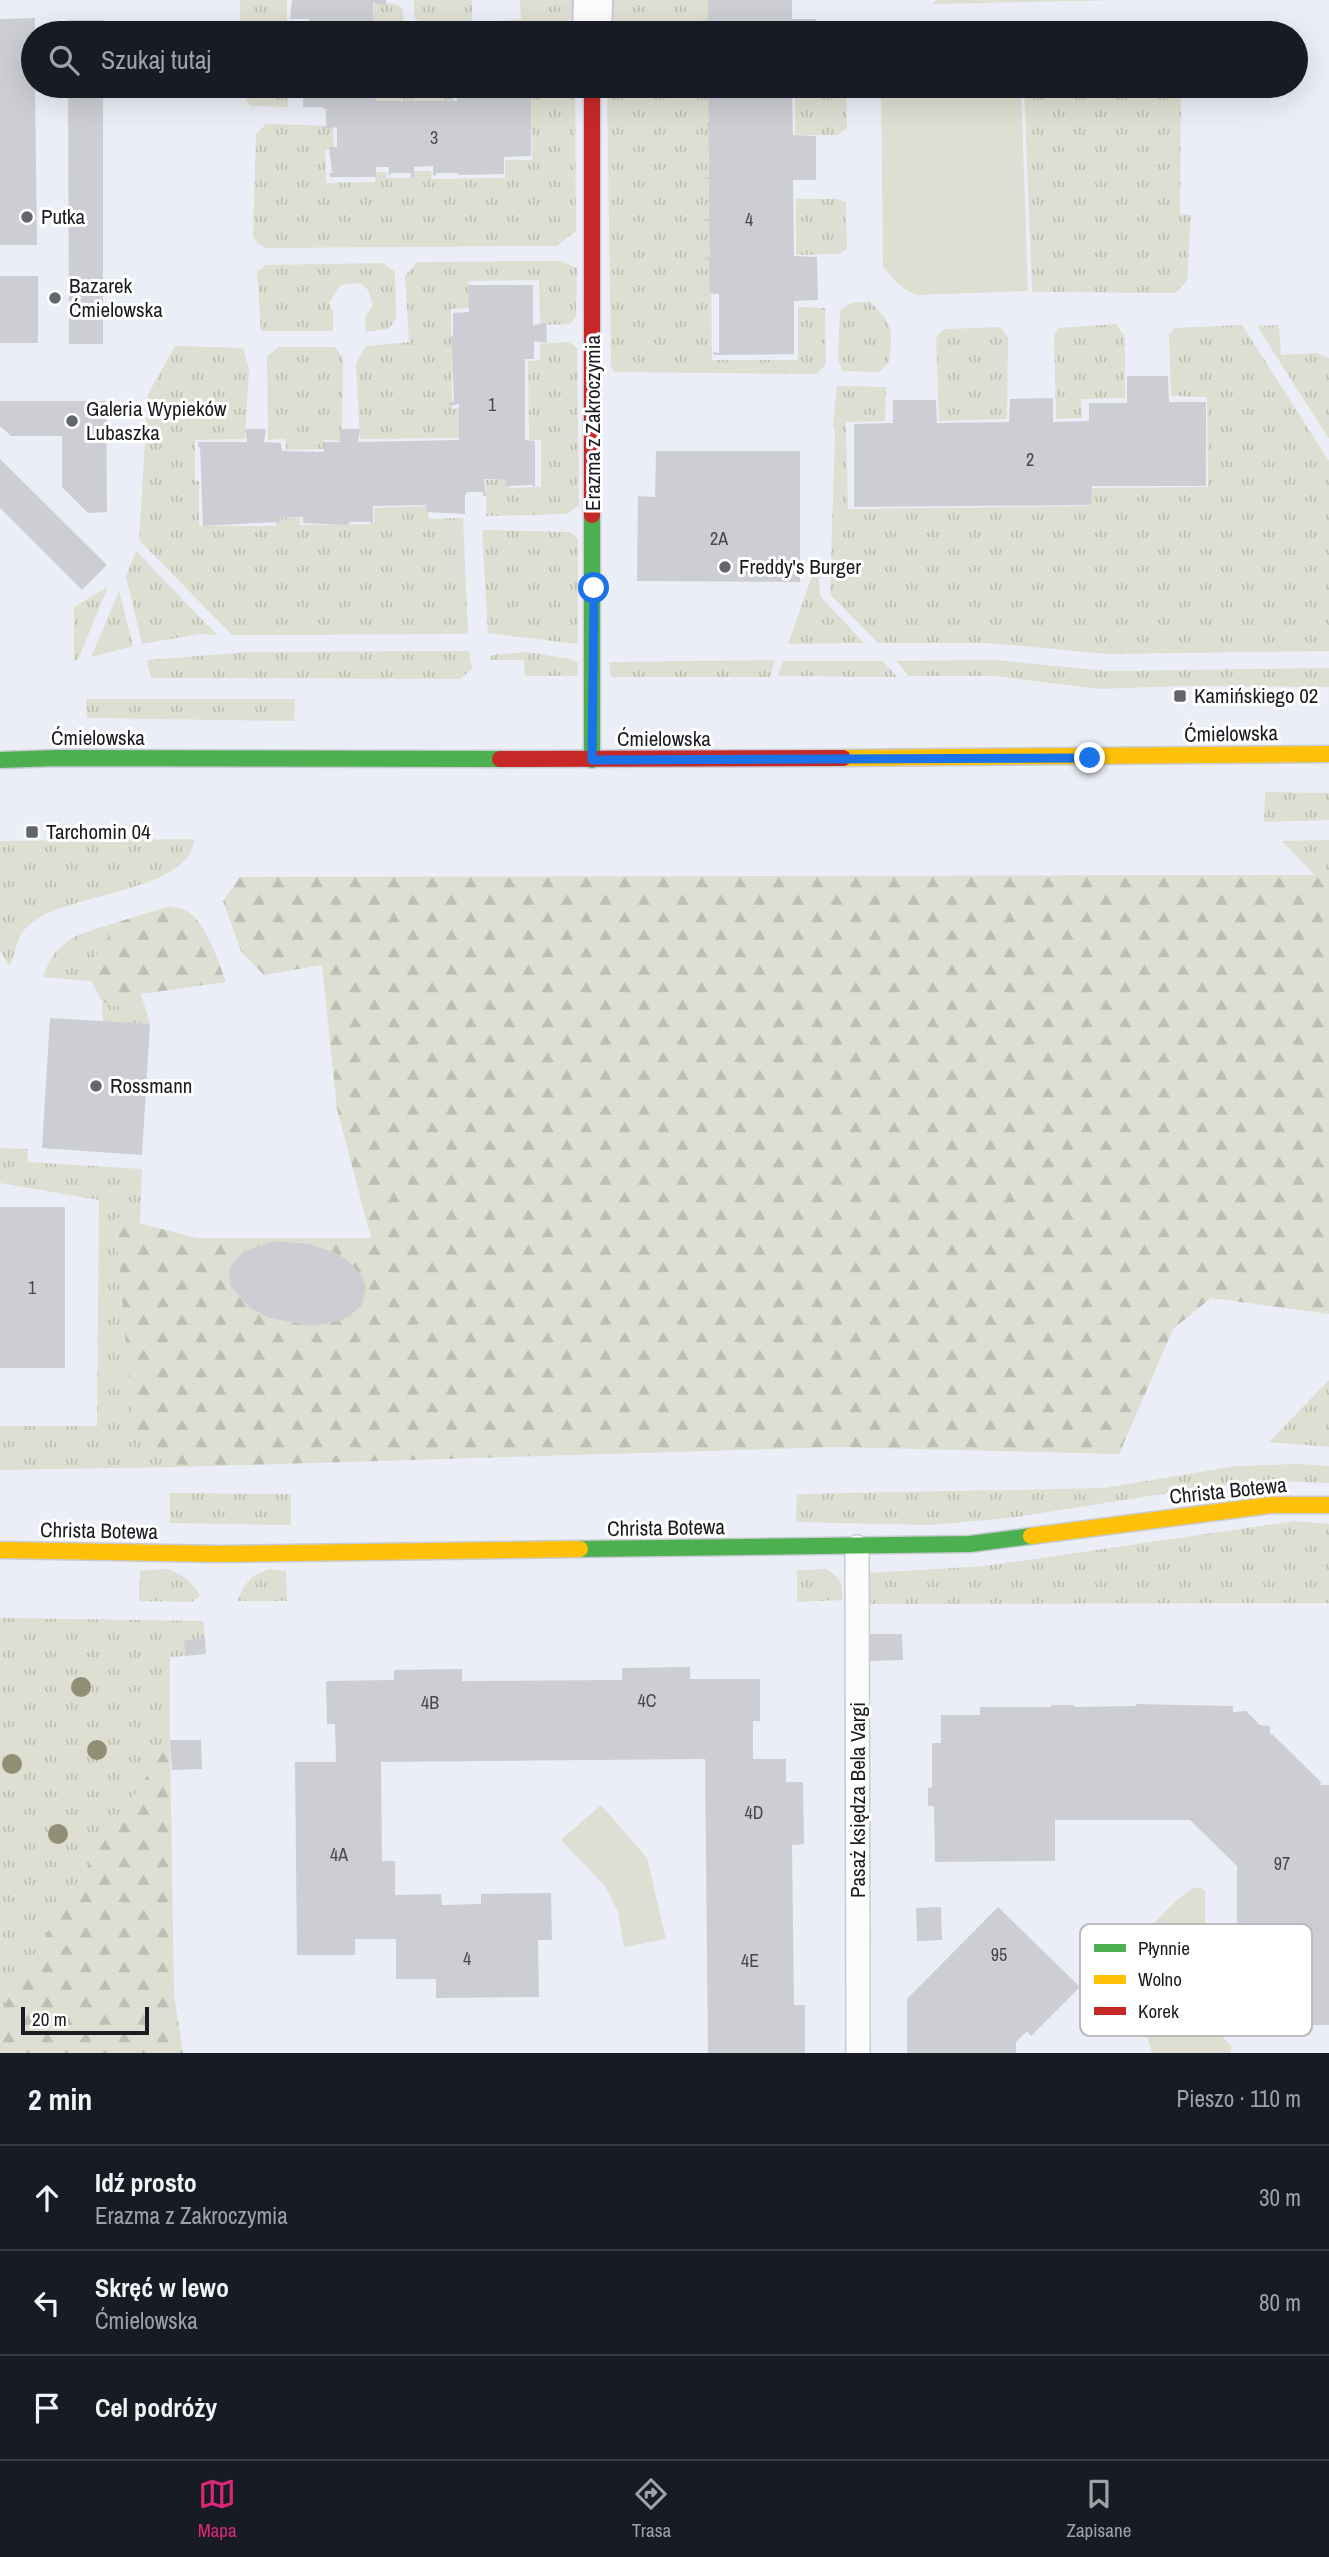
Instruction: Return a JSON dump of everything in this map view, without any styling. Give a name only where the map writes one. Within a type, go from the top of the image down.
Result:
[{"type":"street","points":[[592,21],[593,0]]},
{"type":"street","name":"Erazma z Zakroczymia","points":[[592,98],[592,760]]},
{"type":"street","name":"Ćmielowska","points":[[0,760],[1090,758],[1329,754]]},
{"type":"street","name":"Christa Botewa","points":[[0,1550],[221,1554],[970,1544],[1272,1505],[1329,1504]]},
{"type":"lane","name":"Pasaż księdza Bela Vargi","points":[[857,1547],[858,2053]]},
{"type":"green space","points":[[240,0],[287,0],[287,21],[240,21]]},
{"type":"green space","points":[[414,0],[472,0],[472,21],[418,21],[414,16]]},
{"type":"green space","points":[[520,0],[577,0],[574,13],[568,21],[499,21],[521,19]]},
{"type":"green space","points":[[607,0],[708,0],[708,21],[607,21]]},
{"type":"green space","points":[[936,0],[1122,0],[932,4]]},
{"type":"green space","points":[[374,3],[396,4],[403,9],[404,21],[374,21]]},
{"type":"green space","points":[[245,98],[288,98],[288,107],[250,106]]},
{"type":"green space","points":[[375,98],[454,98],[454,102],[375,103]]},
{"type":"green space","points":[[531,98],[575,98],[576,231],[557,246],[266,248],[258,244],[253,236],[256,134],[266,124],[333,126],[334,149],[325,150],[326,183],[375,182],[376,172],[386,172],[387,178],[413,178],[414,171],[431,171],[432,179],[505,178],[505,160],[532,160]]},
{"type":"green space","points":[[607,98],[709,98],[712,360],[798,360],[798,307],[825,308],[826,364],[816,374],[614,372],[611,366]]},
{"type":"green space","points":[[795,98],[846,98],[847,128],[838,135],[795,135]]},
{"type":"green space","points":[[881,98],[1021,98],[1028,291],[917,295],[898,284],[883,266]]},
{"type":"green space","points":[[1024,98],[1181,98],[1180,214],[1191,215],[1187,281],[1175,293],[1032,292]]},
{"type":"green space","points":[[796,199],[837,199],[846,202],[847,249],[839,254],[796,255]]},
{"type":"green space","points":[[561,261],[577,268],[576,317],[570,324],[540,325],[539,280],[468,281],[469,308],[451,309],[452,408],[460,408],[461,438],[360,439],[356,364],[366,346],[409,342],[405,276],[417,262]]},
{"type":"green space","points":[[383,263],[395,272],[396,319],[388,329],[366,332],[365,317],[373,305],[368,290],[361,283],[341,285],[329,303],[333,312],[333,331],[261,331],[257,272],[266,265]]},
{"type":"green space","points":[[855,302],[870,302],[890,328],[889,362],[880,372],[843,371],[838,361],[840,311]]},
{"type":"green space","points":[[1116,324],[1125,337],[1125,398],[1081,399],[1082,418],[1056,419],[1054,335],[1058,328]]},
{"type":"green space","points":[[1242,325],[1329,461],[1329,651],[1107,654],[988,643],[878,643],[830,594],[835,434],[833,424],[837,386],[886,387],[885,421],[846,422],[848,509],[1089,506],[1090,488],[1208,487],[1207,397],[1171,396],[1169,334],[1175,328]]},
{"type":"green space","points":[[1279,325],[1281,355],[1318,353],[1329,358],[1329,439],[1257,326]]},
{"type":"green space","points":[[1001,327],[1008,338],[1007,419],[939,421],[936,339],[939,333],[946,329]]},
{"type":"green space","points":[[568,342],[577,348],[579,505],[567,514],[486,516],[486,480],[509,480],[510,488],[541,487],[541,440],[529,440],[528,361],[540,360],[540,344]]},
{"type":"green space","points":[[175,346],[243,348],[249,369],[245,439],[195,440],[199,526],[276,526],[277,518],[300,518],[300,525],[374,524],[374,508],[428,506],[429,519],[463,518],[468,634],[232,635],[139,540],[148,394]]},
{"type":"green space","points":[[278,347],[335,347],[343,358],[342,441],[324,440],[324,449],[286,450],[285,439],[268,440],[267,357]]},
{"type":"green space","points":[[482,530],[570,532],[578,539],[578,644],[488,633]]},
{"type":"green space","points":[[136,551],[217,635],[200,634],[142,644],[126,576]]},
{"type":"green space","points":[[818,559],[820,596],[864,643],[788,644]]},
{"type":"green space","points":[[108,587],[78,660],[74,661],[74,607]]},
{"type":"green space","points":[[119,591],[133,646],[91,657]]},
{"type":"green space","points":[[469,651],[472,669],[460,679],[151,678],[147,660],[250,652]]},
{"type":"green space","points":[[528,652],[570,659],[578,663],[578,676],[525,676],[524,660],[489,660],[492,655]]},
{"type":"green space","points":[[775,660],[770,677],[611,677],[609,662]]},
{"type":"green space","points":[[994,660],[1107,671],[1329,668],[1329,687],[1183,686],[1098,689],[995,676],[909,676],[896,661]]},
{"type":"green space","points":[[783,661],[883,661],[897,677],[778,676]]},
{"type":"green space","points":[[86,699],[295,699],[294,721],[87,718]]},
{"type":"green space","points":[[1265,792],[1329,793],[1329,820],[1264,822]]},
{"type":"green space","points":[[194,839],[187,857],[171,871],[148,882],[65,907],[42,917],[22,933],[11,964],[8,965],[0,950],[0,841]]},
{"type":"green space","points":[[1329,840],[1329,890],[1282,841]]},
{"type":"green space","points":[[1315,875],[1329,890],[1329,1314],[1211,1298],[1173,1329],[1119,1454],[837,1447],[180,1467],[133,1429],[115,1217],[197,1238],[371,1238],[337,1109],[322,965],[264,975],[241,951],[223,901],[240,877]]},
{"type":"green space","points":[[170,906],[187,911],[200,924],[226,982],[141,994],[126,1006],[115,1007],[102,1001],[91,981],[90,965],[118,922]]},
{"type":"green space","points":[[118,922],[90,965],[91,981],[43,977],[55,953],[63,945],[82,934]]},
{"type":"green space","points":[[141,994],[150,1024],[103,1022],[102,1001],[123,1005]]},
{"type":"green space","points":[[0,1148],[28,1149],[27,1162],[142,1169],[140,1224],[115,1218],[133,1429],[180,1467],[0,1470],[0,1426],[97,1426],[99,1200],[0,1183]]},
{"type":"green space","points":[[1329,1380],[1329,1447],[1269,1442]]},
{"type":"green space","points":[[1236,1466],[1329,1466],[1329,1483],[1279,1481],[1219,1485],[1010,1518],[930,1525],[796,1522],[797,1494],[1104,1488]]},
{"type":"green space","points":[[170,1493],[291,1494],[291,1525],[170,1523]]},
{"type":"green space","points":[[1295,1521],[1329,1524],[1329,1603],[869,1604],[869,1573],[986,1566]]},
{"type":"green space","points":[[167,1569],[187,1580],[200,1596],[192,1602],[139,1601],[140,1571]]},
{"type":"green space","points":[[269,1569],[286,1571],[287,1601],[237,1601],[249,1581]]},
{"type":"green space","points":[[826,1569],[840,1582],[842,1600],[797,1602],[797,1570]]},
{"type":"green space","points":[[0,1618],[203,1621],[205,1638],[184,1640],[185,1656],[170,1657],[170,1740],[70,1894],[0,2013]]},
{"type":"green space","points":[[170,1740],[174,1994],[183,2053],[0,2053],[0,2013],[70,1894]]},
{"type":"green space","points":[[601,1805],[647,1858],[666,1939],[624,1947],[618,1912],[605,1886],[561,1840]]},
{"type":"green space","points":[[1193,1888],[1201,1888],[1205,1891],[1205,1924],[1155,1924],[1175,1902]]},
{"type":"green space","points":[[1148,2036],[1221,2036],[1232,2046],[1230,2053],[1152,2053]]},
{"type":"building","points":[[292,0],[386,0],[386,5],[373,3],[374,21],[290,19]]},
{"type":"building","points":[[708,0],[792,0],[792,19],[816,21],[700,21],[708,20]]},
{"type":"building","points":[[35,18],[35,21],[21,21],[21,98],[35,98],[37,245],[0,245],[0,19]]},
{"type":"building","points":[[68,20],[103,20],[103,21]]},
{"type":"building","points":[[68,98],[103,98],[103,344],[69,344]]},
{"type":"building","points":[[303,98],[457,101],[457,98],[531,98],[531,156],[504,157],[504,174],[436,173],[436,176],[433,175],[433,166],[414,167],[414,178],[411,178],[411,173],[392,173],[388,176],[389,167],[376,167],[376,177],[330,177],[329,173],[332,173],[329,147],[337,147],[337,127],[323,129],[323,126],[326,127],[326,109],[323,107],[303,107]]},
{"type":"building","points":[[708,98],[792,98],[793,135],[816,136],[816,180],[793,180],[794,256],[817,257],[818,300],[794,301],[794,354],[714,355],[713,352],[719,353],[719,294],[710,293],[709,260],[705,260],[705,257],[710,257],[709,221],[704,222],[704,219],[709,219],[709,179],[702,179],[709,177],[706,125],[709,122]]},
{"type":"building","points":[[0,276],[38,276],[38,343],[0,343]]},
{"type":"building","points":[[468,285],[533,285],[533,325],[546,323],[547,343],[534,341],[534,359],[525,359],[525,440],[535,441],[535,487],[505,486],[506,480],[484,479],[486,496],[483,496],[483,492],[467,492],[465,514],[427,512],[426,505],[373,506],[373,525],[370,522],[350,522],[347,525],[303,523],[303,517],[279,518],[279,524],[203,526],[198,442],[247,442],[245,429],[266,429],[264,442],[281,443],[282,451],[324,452],[324,442],[340,442],[340,429],[360,429],[358,442],[459,440],[459,404],[449,406],[449,402],[454,402],[451,336],[453,313],[469,312]]},
{"type":"building","points":[[1127,376],[1168,376],[1169,402],[1206,402],[1206,486],[1092,486],[1091,505],[854,507],[854,424],[893,423],[893,400],[936,400],[937,423],[1009,422],[1010,399],[1053,398],[1053,422],[1089,421],[1089,403],[1127,403]]},
{"type":"building","points":[[0,401],[106,401],[107,512],[88,513],[62,487],[62,436],[11,436],[0,426]]},
{"type":"building","points":[[656,451],[800,451],[800,582],[637,581],[638,496],[655,497]]},
{"type":"building","points":[[0,459],[107,565],[82,590],[0,508]]},
{"type":"building","name":"Rossmann","points":[[50,1018],[150,1024],[142,1155],[42,1148]]},
{"type":"building","points":[[0,1207],[65,1207],[65,1368],[0,1368]]},
{"type":"building","points":[[275,1241],[309,1244],[336,1253],[348,1261],[361,1275],[366,1287],[362,1304],[349,1317],[310,1326],[270,1318],[250,1308],[231,1287],[231,1266],[244,1251]]},
{"type":"building","points":[[869,1634],[902,1634],[903,1660],[870,1661]]},
{"type":"building","points":[[205,1638],[206,1654],[185,1656],[184,1640]]},
{"type":"building","points":[[690,1667],[690,1679],[760,1679],[760,1721],[753,1721],[753,1759],[786,1759],[786,1782],[803,1782],[804,1844],[792,1845],[794,2005],[805,2005],[805,2053],[708,2053],[705,1759],[381,1762],[382,1861],[395,1861],[395,1895],[441,1894],[442,1905],[481,1904],[481,1894],[551,1893],[552,1940],[538,1940],[539,1997],[436,1998],[436,1979],[396,1979],[396,1939],[355,1939],[355,1955],[297,1955],[295,1762],[336,1762],[335,1724],[327,1724],[326,1681],[394,1680],[394,1670],[462,1669],[462,1681],[622,1680],[622,1668]]},
{"type":"building","points":[[1233,1706],[1233,1712],[1246,1711],[1260,1725],[1270,1726],[1270,1736],[1272,1734],[1321,1782],[1320,1785],[1329,1785],[1329,2025],[1312,2025],[1312,1924],[1237,1924],[1237,1866],[1190,1820],[1055,1820],[1055,1861],[935,1862],[934,1806],[928,1806],[928,1788],[932,1787],[932,1743],[941,1743],[941,1715],[980,1715],[980,1707]]},
{"type":"building","points":[[170,1740],[201,1740],[202,1769],[172,1770]]},
{"type":"building","points":[[941,1907],[942,1940],[917,1941],[916,1908]]},
{"type":"building","points":[[998,1907],[1080,1987],[1031,2036],[1027,2031],[1016,2042],[1016,2053],[907,2053],[907,1999]]},
{"type":"traffic: fast","points":[[592,515],[592,760]]},
{"type":"traffic: fast","points":[[0,760],[500,759]]},
{"type":"traffic: fast","points":[[580,1549],[970,1544],[1031,1536]]},
{"type":"traffic: slow","points":[[843,758],[1329,754]]},
{"type":"traffic: slow","points":[[1031,1536],[1272,1505],[1329,1505]]},
{"type":"traffic: slow","points":[[0,1550],[221,1554],[580,1549]]},
{"type":"traffic: jam","points":[[592,98],[592,515]]},
{"type":"traffic: jam","points":[[500,759],[843,758]]},
{"type":"place","name":"Putka","points":[[27,217]]},
{"type":"place","name":"Bazarek Ćmielowska","points":[[55,298]]},
{"type":"place","name":"Galeria Wypieków Lubaszka","points":[[72,421]]},
{"type":"place","name":"Freddy's Burger","points":[[725,567]]},
{"type":"place","name":"Kamińskiego 02","points":[[1180,696]]},
{"type":"place","name":"Tarchomin 04","points":[[32,832]]},
{"type":"place","name":"Rossmann","points":[[96,1086]]},
{"type":"route","points":[[594,588],[592,760],[1090,758]]}]
